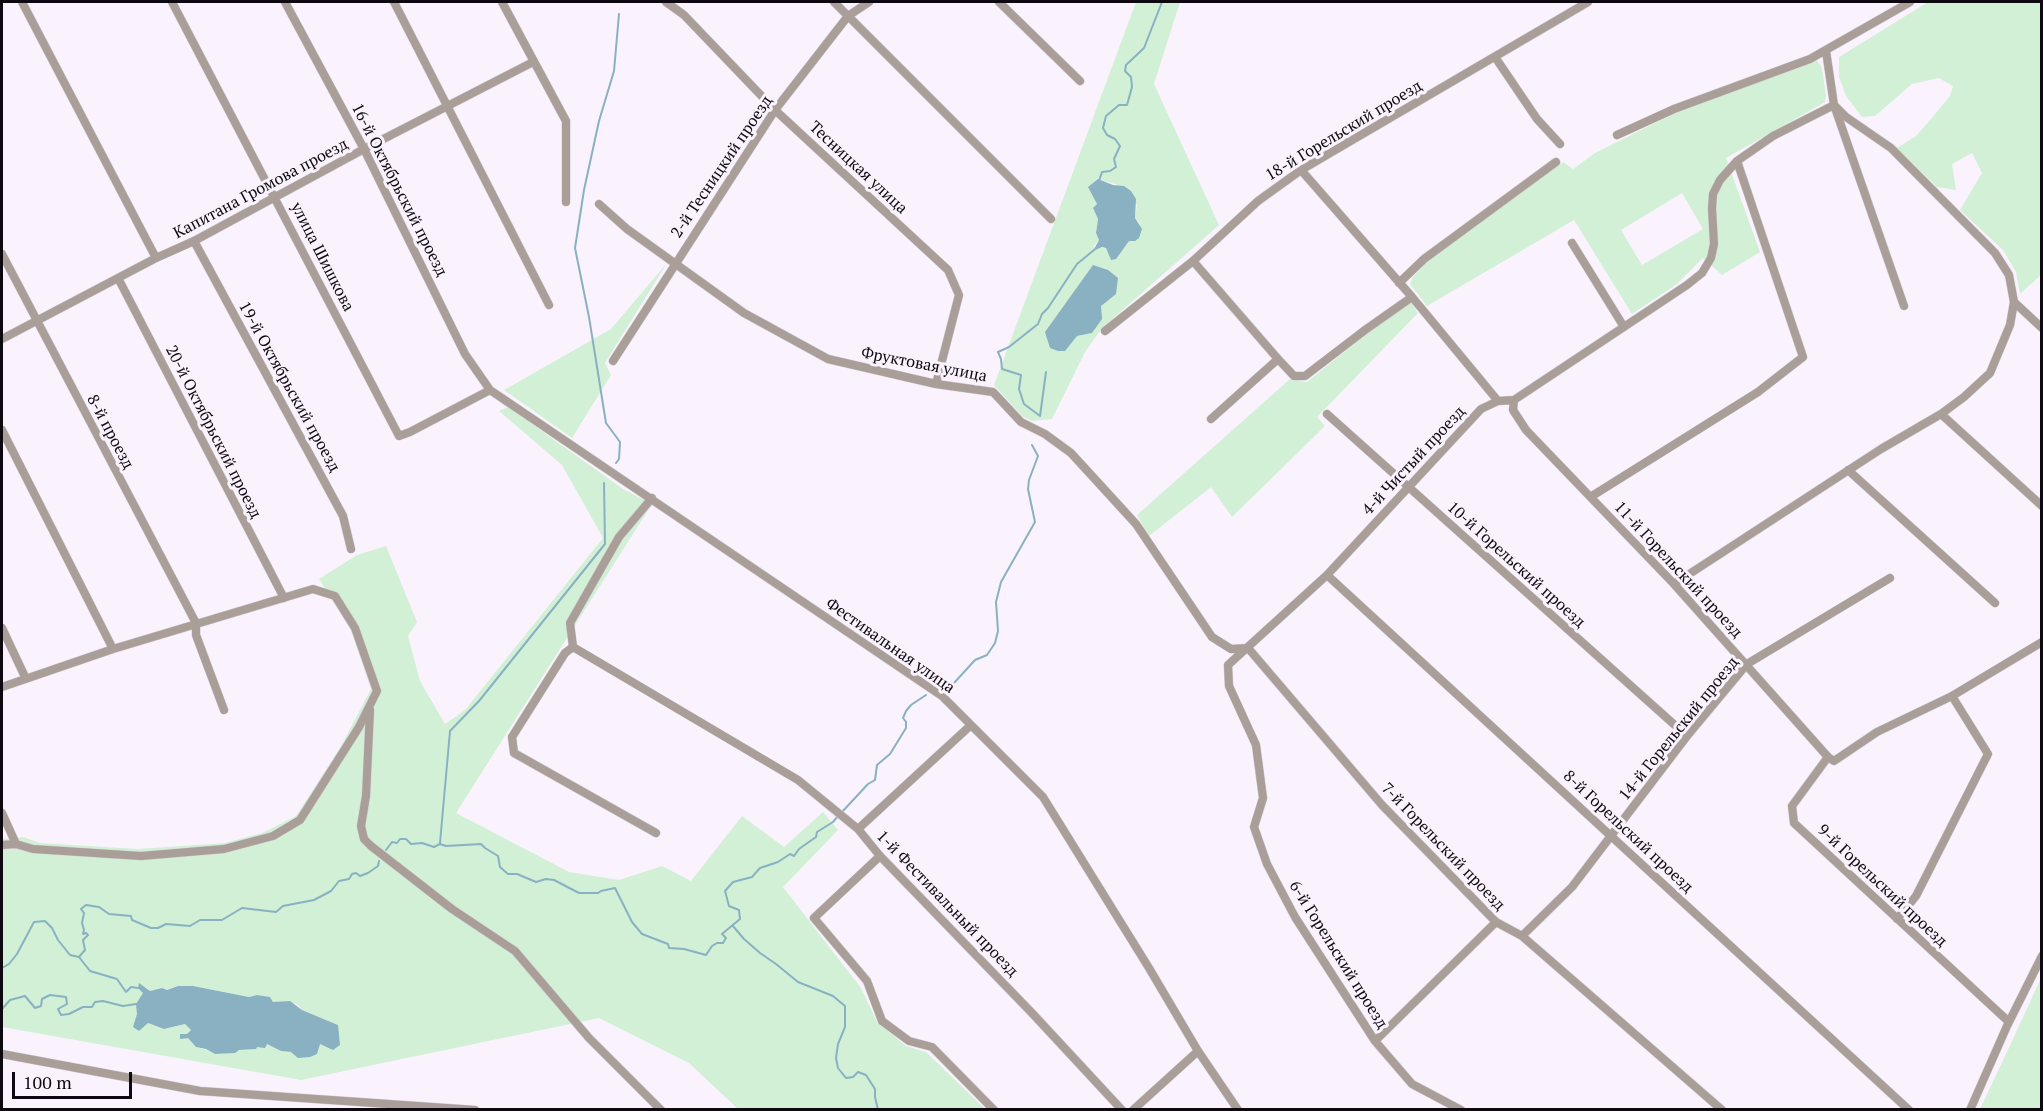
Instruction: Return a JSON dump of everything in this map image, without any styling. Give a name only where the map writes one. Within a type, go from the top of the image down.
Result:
[{"type":"street","points":[[22,2],[156,258]]},
{"type":"street","name":"улица Шишкова","points":[[172,2],[399,436],[490,390]]},
{"type":"street","name":"16-й Октябрьский проезд","points":[[285,2],[364,149],[465,354],[490,390]]},
{"type":"street","points":[[394,2],[549,305]]},
{"type":"street","points":[[502,2],[566,121],[566,202]]},
{"type":"street","name":"Тесницкая улица","points":[[666,2],[684,15],[776,110],[948,270],[958,295],[936,384]]},
{"type":"street","points":[[834,2],[1051,219]]},
{"type":"street","name":"2-й Тесницкий проезд","points":[[613,361],[776,110],[848,16],[869,2]]},
{"type":"street","points":[[999,2],[1080,81]]},
{"type":"street","name":"18-й Горельский проезд","points":[[1105,331],[1193,261],[1258,201],[1301,170],[1588,2]]},
{"type":"street","points":[[1617,135],[1674,109],[1826,51],[1910,2]]},
{"type":"street","points":[[1826,51],[1834,105],[1904,306]]},
{"type":"street","points":[[1495,57],[1537,119],[1560,144]]},
{"type":"street","name":"Капитана Громова проезд","points":[[2,339],[156,258],[194,241],[364,149],[533,62]]},
{"type":"street","points":[[1301,170],[1498,400],[1514,400],[1687,285],[1701,273],[1711,258],[1714,244],[1713,194],[1720,180],[1737,161],[1773,136],[1834,105]]},
{"type":"street","points":[[1674,584],[1848,470],[1941,414],[1964,397],[1990,373],[2010,325],[2014,302],[2009,275],[1995,253],[1891,148],[1846,117],[1834,105]]},
{"type":"street","points":[[1592,496],[1758,392],[1803,357],[1737,161]]},
{"type":"street","points":[[1399,283],[1424,260],[1556,162]]},
{"type":"street","name":"Фруктовая улица","points":[[599,204],[627,229],[744,313],[828,359],[936,384],[993,392],[1021,422],[1045,434],[1071,453],[1136,524],[1212,637],[1231,649],[1248,648]]},
{"type":"street","name":"19-й Октябрьский проезд","points":[[194,241],[343,516],[351,549]]},
{"type":"street","points":[[1572,243],[1624,327]]},
{"type":"street","name":"8-й проезд","points":[[2,254],[196,623],[196,635],[224,710]]},
{"type":"street","points":[[1193,261],[1294,376],[1305,376],[1412,297]]},
{"type":"street","name":"20-й Октябрьский проезд","points":[[117,278],[284,598]]},
{"type":"street","points":[[2014,302],[2042,328]]},
{"type":"street","points":[[1211,419],[1278,359]]},
{"type":"street","name":"Фестивальная улица","points":[[490,390],[942,696],[1043,797],[1198,1051],[1238,1110]]},
{"type":"street","name":"4-й Чистый проезд","points":[[1248,648],[1327,575],[1481,409],[1498,400]]},
{"type":"street","name":"11-й Горельский проезд","points":[[1514,400],[1513,410],[1526,430],[1592,496],[1674,584],[1828,758]]},
{"type":"street","name":"10-й Горельский проезд","points":[[1327,414],[1687,736]]},
{"type":"street","points":[[1941,414],[2042,506]]},
{"type":"street","points":[[2,430],[113,649]]},
{"type":"street","points":[[1848,470],[1995,603]]},
{"type":"street","points":[[573,647],[570,623],[619,537],[652,498]]},
{"type":"street","name":"8-й Горельский проезд","points":[[1327,575],[1909,1110]]},
{"type":"street","name":"14-й Горельский проезд","points":[[1522,936],[1572,887],[1687,736],[1747,664],[1890,578]]},
{"type":"street","points":[[2,687],[113,649],[313,589],[335,596],[355,628],[377,691],[359,727],[300,820],[273,836],[224,849],[141,856],[33,849],[16,844],[2,845]]},
{"type":"street","points":[[2,628],[26,679]]},
{"type":"street","points":[[1828,758],[1834,761],[1877,732],[1952,696],[2042,642]]},
{"type":"street","points":[[573,647],[798,780],[858,829]]},
{"type":"street","points":[[573,647],[565,652],[512,737],[514,753],[656,833]]},
{"type":"street","name":"7-й Горельский проезд","points":[[1248,648],[1382,805],[1496,922],[1522,936],[1722,1110]]},
{"type":"street","name":"6-й Горельский проезд","points":[[1248,648],[1228,665],[1229,686],[1256,745],[1263,798],[1254,827],[1267,864],[1295,917],[1375,1041],[1412,1083],[1461,1110]]},
{"type":"street","points":[[1897,919],[1916,896],[1988,754],[1952,696]]},
{"type":"street","points":[[370,705],[366,796],[361,826],[364,839],[452,909],[514,951],[588,1038],[661,1110]]},
{"type":"street","name":"1-й Фестивальный проезд","points":[[971,725],[858,829],[880,856],[1032,1012],[1122,1110]]},
{"type":"street","name":"9-й Горельский проезд","points":[[1828,758],[1792,806],[1794,823],[2009,1022]]},
{"type":"street","points":[[2,813],[16,844]]},
{"type":"street","points":[[880,856],[814,918],[867,981],[882,1021],[909,1041],[932,1047],[993,1110]]},
{"type":"street","points":[[1375,1041],[1496,922]]},
{"type":"street","points":[[1970,1110],[2009,1022],[2042,956]]},
{"type":"street","points":[[1133,1110],[1198,1051]]},
{"type":"street","points":[[2,1054],[200,1091],[475,1110]]},
{"type":"green space","points":[[1136,2],[1180,2],[1154,84],[1219,225],[1102,328],[1085,352],[1052,419],[1032,421],[1022,416],[994,385]],"holes":[[[1098,179],[1118,185],[1137,205],[1135,218],[1140,224],[1116,258],[1111,260],[1106,248],[1093,247],[1099,240],[1096,233],[1098,219],[1093,208],[1097,204]],[[1118,278],[1101,307],[1092,333],[1077,336]]]},
{"type":"green space","points":[[1928,2],[2041,2],[2041,275],[2020,294],[2016,272],[2003,250],[1960,210],[1982,173],[1972,153],[1952,164],[1956,190],[1937,187],[1897,148],[1916,136],[1950,96],[1953,86],[1939,78],[1912,84],[1875,116],[1862,117],[1846,96],[1839,77],[1839,57]]},
{"type":"green space","points":[[1817,60],[1822,68],[1825,102],[1726,158],[1760,252],[1722,275],[1703,258],[1677,284],[1632,314],[1574,220],[1427,306],[1410,284],[1413,277],[1426,263],[1563,162],[1573,169],[1595,153],[1673,114]],"holes":[[[1682,193],[1703,229],[1642,265],[1621,230]]]},
{"type":"green space","points":[[667,263],[605,363],[611,375],[572,438],[504,390],[611,329]]},
{"type":"green space","points":[[1411,303],[1418,313],[1317,417],[1325,426],[1232,517],[1211,487],[1149,536],[1137,515],[1290,379],[1307,382],[1368,333]]},
{"type":"green space","points":[[508,407],[623,489],[652,504],[456,813],[569,872],[619,880],[662,866],[691,881],[742,816],[784,847],[823,812],[838,830],[783,887],[861,988],[877,1022],[906,1046],[926,1052],[985,1109],[738,1109],[689,1063],[599,1018],[301,1080],[2,1027],[2,839],[23,837],[40,843],[138,849],[225,843],[262,833],[296,816],[340,748],[371,689],[351,630],[319,579],[357,555],[386,546],[417,622],[408,636],[420,681],[445,724],[465,710],[603,538],[562,465],[499,411]],"holes":[[[193,986],[249,997],[257,995],[270,997],[273,1002],[297,1004],[302,1010],[338,1025],[320,1044],[291,1052],[281,1051],[267,1044],[255,1049],[221,1054],[196,1047],[188,1038],[187,1034],[191,1030],[185,1024],[164,1029],[148,1023],[134,1027],[146,987],[150,991]]]},
{"type":"green space","points":[[2041,978],[2041,1109],[1980,1109],[2013,1039]]},
{"type":"water","points":[[1098,179],[1113,185],[1124,186],[1131,191],[1136,199],[1135,218],[1142,229],[1139,238],[1129,241],[1116,259],[1111,260],[1106,248],[1102,247],[1093,251],[1099,240],[1096,233],[1098,219],[1093,208],[1097,204],[1088,187]]},
{"type":"water","points":[[1093,265],[1108,270],[1118,278],[1116,294],[1101,306],[1102,319],[1092,333],[1077,336],[1065,351],[1050,348],[1045,332]]},
{"type":"water","points":[[139,983],[150,991],[193,986],[249,997],[257,995],[270,997],[273,1002],[290,1001],[302,1010],[338,1025],[340,1045],[333,1050],[320,1044],[317,1054],[298,1058],[291,1052],[281,1051],[267,1044],[265,1048],[257,1047],[256,1049],[239,1050],[235,1053],[215,1054],[196,1047],[188,1038],[180,1039],[180,1034],[187,1034],[191,1030],[185,1024],[164,1029],[148,1023],[139,1031],[133,1027],[137,1014],[136,1004],[143,993],[138,988]]},
{"type":"waterway","points":[[1099,181],[1102,172],[1116,167],[1114,159],[1120,146],[1115,139],[1107,135],[1103,128],[1106,116],[1119,105],[1127,105],[1132,87],[1131,77],[1125,71],[1126,65],[1144,48],[1162,2]]},
{"type":"waterway","points":[[616,463],[619,459],[620,442],[606,423],[575,248],[584,190],[599,121],[614,71],[619,14]]},
{"type":"waterway","points":[[1040,416],[1024,404],[1019,389],[1021,375],[1002,369],[998,352],[1009,347],[1038,324],[1042,314],[1077,264],[1094,250]]},
{"type":"waterway","points":[[1040,416],[1046,372]]},
{"type":"waterway","points":[[938,686],[954,683],[975,660],[987,655],[995,643],[998,631],[996,602],[1001,582],[1035,522],[1028,489],[1038,456],[1032,445]]},
{"type":"waterway","points":[[440,843],[450,731],[479,701],[605,544],[604,483]]},
{"type":"waterway","points":[[842,812],[868,784],[875,780],[877,765],[890,754],[906,728],[903,718],[906,711],[926,695]]},
{"type":"waterway","points":[[386,850],[392,842],[397,843],[400,839],[406,839],[411,844],[422,843],[434,847],[440,844],[446,846],[481,844],[498,856],[500,867],[508,874],[517,874],[536,882],[546,879],[554,880],[579,893],[598,893],[615,888],[632,922],[642,934],[668,944],[669,948],[684,949],[706,955],[712,946],[723,943],[726,938],[722,934],[740,919],[739,910],[729,906],[725,891],[733,882],[752,877],[760,868],[778,862],[790,854],[794,856],[799,849],[816,837],[817,832],[838,816]]},
{"type":"waterway","points":[[2,968],[9,964],[17,954],[34,922],[45,921],[70,955],[79,957],[85,950],[83,940],[88,935],[83,934],[84,913],[81,909],[86,905],[99,907],[109,914],[131,916],[132,920],[151,928],[158,928],[166,924],[190,926],[200,920],[222,920],[242,908],[276,912],[283,906],[314,900],[331,891],[339,881],[349,879],[352,874],[356,873],[360,876],[368,873],[378,866],[379,861]]},
{"type":"waterway","points":[[733,926],[760,953],[798,982],[833,996],[845,1006],[845,1027],[838,1044],[836,1058],[838,1068],[846,1078],[853,1077],[858,1072],[866,1075],[875,1089],[878,1110]]},
{"type":"waterway","points":[[79,957],[90,971],[117,979],[126,992],[131,987],[138,988]]},
{"type":"waterway","points":[[2,1009],[10,1000],[25,996],[35,1008],[41,1006],[42,999],[50,995],[66,997],[67,1004],[58,1009],[61,1015],[83,1007],[92,1007],[95,1002],[103,1001],[123,1006],[136,1004]]}]
